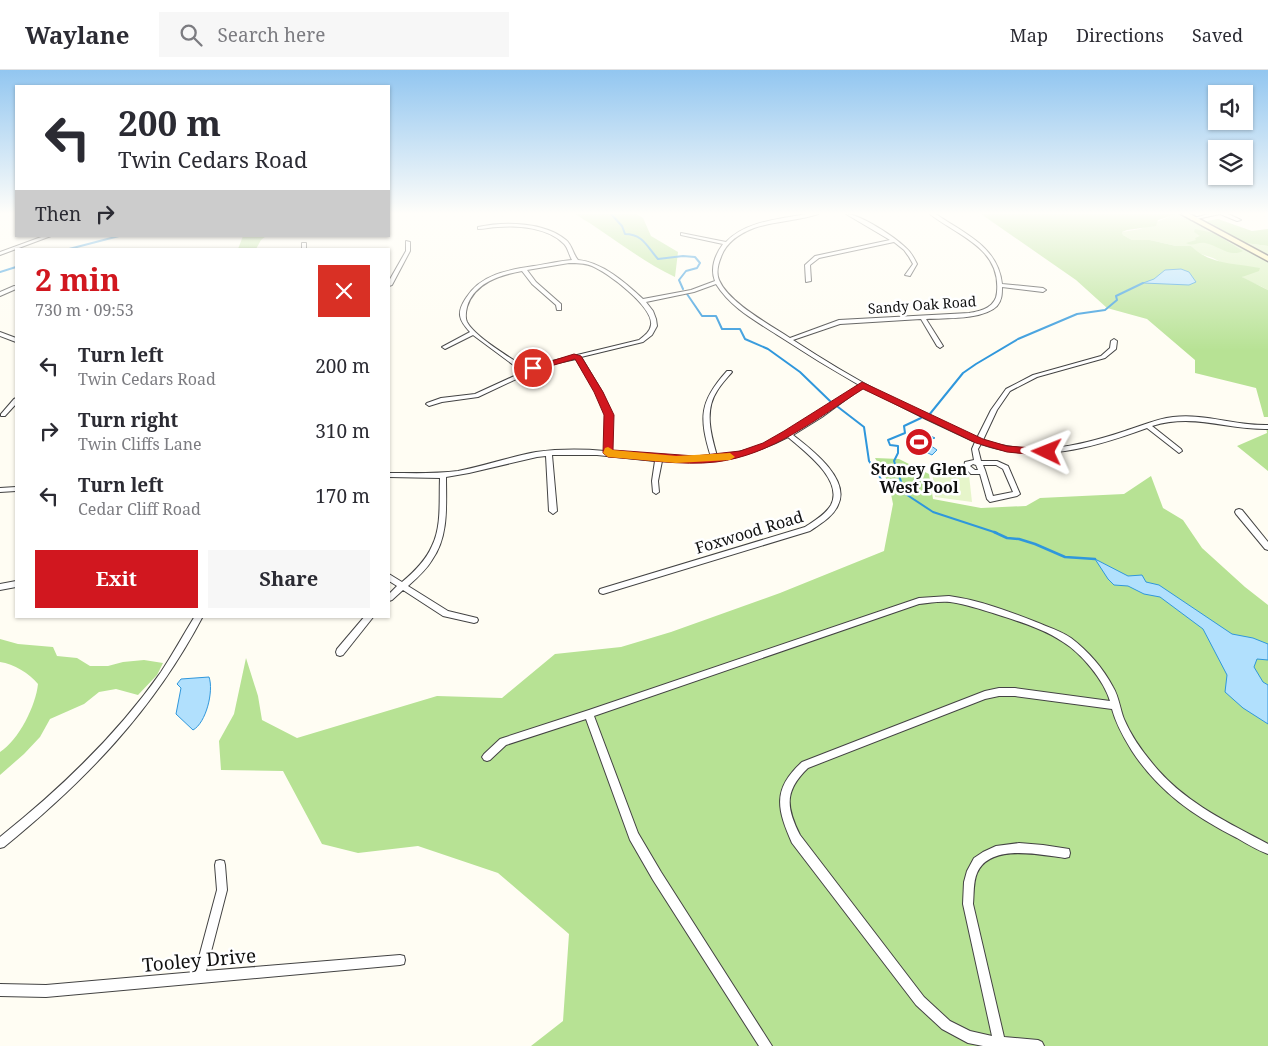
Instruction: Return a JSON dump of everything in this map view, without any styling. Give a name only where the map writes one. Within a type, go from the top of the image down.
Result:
[{"type":"street","points":[[390,283],[403,260]]},
{"type":"street","points":[[718,260],[715,268],[718,282],[738,304],[789,340],[862,385],[946,427],[980,441],[1020,451],[1053,452],[1175,419],[1248,427],[1268,427]]},
{"type":"street","points":[[808,281],[807,265],[814,260]]},
{"type":"street","points":[[908,275],[914,267],[913,260]]},
{"type":"street","points":[[992,260],[995,264],[1000,285],[1043,290]]},
{"type":"street","points":[[429,404],[441,400],[476,396],[526,371],[577,356],[630,344],[646,338],[652,331],[654,322],[652,314],[643,300],[600,268],[576,261],[523,269],[494,276],[483,281],[473,290],[464,307],[463,316],[467,327],[473,334],[526,371]]},
{"type":"street","points":[[523,269],[534,283],[559,305],[559,309]]},
{"type":"street","points":[[643,300],[692,291],[718,282]]},
{"type":"street","name":"Sandy Oak Road","points":[[789,340],[839,322],[969,315],[983,312],[998,301],[1000,285]]},
{"type":"street","points":[[0,294],[15,287]]},
{"type":"street","points":[[923,318],[940,346]]},
{"type":"street","points":[[445,347],[473,334]]},
{"type":"street","points":[[1,335],[15,340]]},
{"type":"street","points":[[980,466],[997,463],[1006,468],[1017,494],[990,499],[980,466],[975,448],[1004,394],[1015,385],[1035,376],[1103,357],[1112,349],[1114,341]]},
{"type":"street","points":[[577,356],[599,392],[609,415],[608,453]]},
{"type":"street","points":[[715,459],[706,433],[705,411],[713,390],[729,372]]},
{"type":"street","points":[[390,475],[443,476],[514,458],[548,453],[608,453],[659,458],[715,459],[754,450],[788,434],[862,385]]},
{"type":"street","points":[[3,415],[15,401]]},
{"type":"street","points":[[1148,426],[1179,451]]},
{"type":"street","name":"Foxwood Road","points":[[603,590],[807,529],[824,519],[836,500],[836,482],[820,460],[788,434]]},
{"type":"street","points":[[548,453],[553,512]]},
{"type":"street","points":[[656,492],[655,481],[659,458]]},
{"type":"street","points":[[390,597],[427,562],[437,546],[443,524],[443,476]]},
{"type":"street","points":[[0,490],[15,489]]},
{"type":"street","points":[[1239,512],[1268,547]]},
{"type":"street","points":[[390,578],[446,614],[474,620]]},
{"type":"street","points":[[0,587],[15,584]]},
{"type":"street","points":[[487,758],[503,742],[919,601],[942,599],[973,604],[1066,639],[1082,653],[1100,674],[1112,693],[1132,744],[1162,781],[1201,813],[1268,848]]},
{"type":"street","points":[[0,843],[37,814],[69,785],[120,733],[158,683],[198,618]]},
{"type":"street","points":[[340,652],[368,618]]},
{"type":"street","points":[[1038,1046],[999,1043],[968,1037],[946,1026],[920,1001],[796,839],[788,822],[784,806],[786,791],[792,774],[805,764],[985,695],[999,692],[1016,692],[1116,706]]},
{"type":"street","points":[[589,714],[634,836],[657,876],[766,1046]]},
{"type":"street","points":[[999,1043],[968,904],[968,888],[972,872],[978,862],[989,854],[1003,850],[1024,849],[1065,853]]},
{"type":"street","points":[[199,977],[222,890],[220,866]]},
{"type":"street","name":"Tooley Drive","points":[[0,990],[46,992],[400,960]]},
{"type":"green space","points":[[644,260],[677,260],[675,277],[662,270]]},
{"type":"green space","points":[[1047,260],[1214,260],[1260,268],[1259,271],[1242,277],[1268,290],[1268,417],[1264,417],[1256,388],[1195,373],[1195,360],[1147,319],[1107,308],[1076,280]]},
{"type":"green space","points":[[1216,260],[1268,260],[1268,290],[1242,277],[1245,275]]},
{"type":"green space","points":[[1266,427],[1268,427],[1268,471],[1237,446],[1267,433]]},
{"type":"green space","points":[[875,458],[899,459],[929,474],[933,499],[981,508],[1026,506],[1040,498],[1124,494],[1151,476],[1163,508],[1183,520],[1202,548],[1268,605],[1268,1046],[531,1046],[563,1021],[569,934],[498,873],[418,846],[358,853],[322,844],[283,771],[221,770],[219,741],[234,714],[246,658],[258,696],[262,720],[297,738],[437,696],[502,698],[555,654],[621,647],[671,632],[780,593],[884,551],[893,504],[889,484]]},
{"type":"green space","points":[[932,470],[969,475],[972,502],[935,497]]},
{"type":"green space","points":[[0,639],[18,644],[53,647],[57,656],[77,658],[90,666],[108,666],[144,660],[163,663],[157,675],[138,695],[116,689],[99,692],[84,704],[50,719],[40,737],[0,775],[0,752],[20,731],[34,702],[38,684],[21,670],[0,662]]},
{"type":"water","points":[[1181,269],[1189,272],[1196,282],[1189,285],[1143,283],[1154,279],[1165,270]]},
{"type":"water","name":"Stoney Glen West Pool","points":[[920,431],[935,438],[927,443],[937,450],[932,455],[908,443]]},
{"type":"water","points":[[1095,559],[1128,576],[1142,575],[1146,582],[1159,585],[1232,634],[1253,638],[1268,644],[1268,660],[1257,659],[1254,667],[1263,682],[1268,685],[1268,724],[1243,708],[1225,692],[1227,675],[1203,629],[1160,597],[1144,594],[1128,586],[1114,585]]},
{"type":"water","points":[[209,677],[210,698],[208,706],[202,721],[193,730],[176,714],[181,688],[177,684],[181,679]]},
{"type":"waterway","points":[[683,289],[679,280],[686,271],[697,268],[700,263],[697,260]]},
{"type":"waterway","points":[[0,272],[15,267]]},
{"type":"waterway","points":[[929,415],[963,373],[976,364],[1018,339],[1077,314],[1105,310],[1117,300],[1116,296],[1143,283]]},
{"type":"waterway","points":[[687,294],[702,316],[716,316],[722,329],[740,329],[745,339],[768,349],[800,372],[830,401]]},
{"type":"waterway","points":[[838,407],[864,427],[869,461],[883,482],[895,487],[933,512],[994,532]]},
{"type":"waterway","points":[[905,493],[894,461],[898,453],[898,446],[890,445],[888,440],[905,433],[904,426],[921,418]]},
{"type":"waterway","points":[[994,532],[1007,538],[1019,539],[1035,544],[1065,557],[1095,559]]},
{"type":"slow traffic","points":[[608,450],[608,453],[676,459],[695,460],[730,457]]},
{"type":"place","name":"Stoney Glen West Pool","points":[[919,442]]},
{"type":"route","points":[[533,368],[577,356],[607,408],[610,422],[608,453],[695,460],[715,459],[742,454],[767,445],[788,434],[862,385],[954,431],[980,441],[1007,449],[1047,452]]}]
